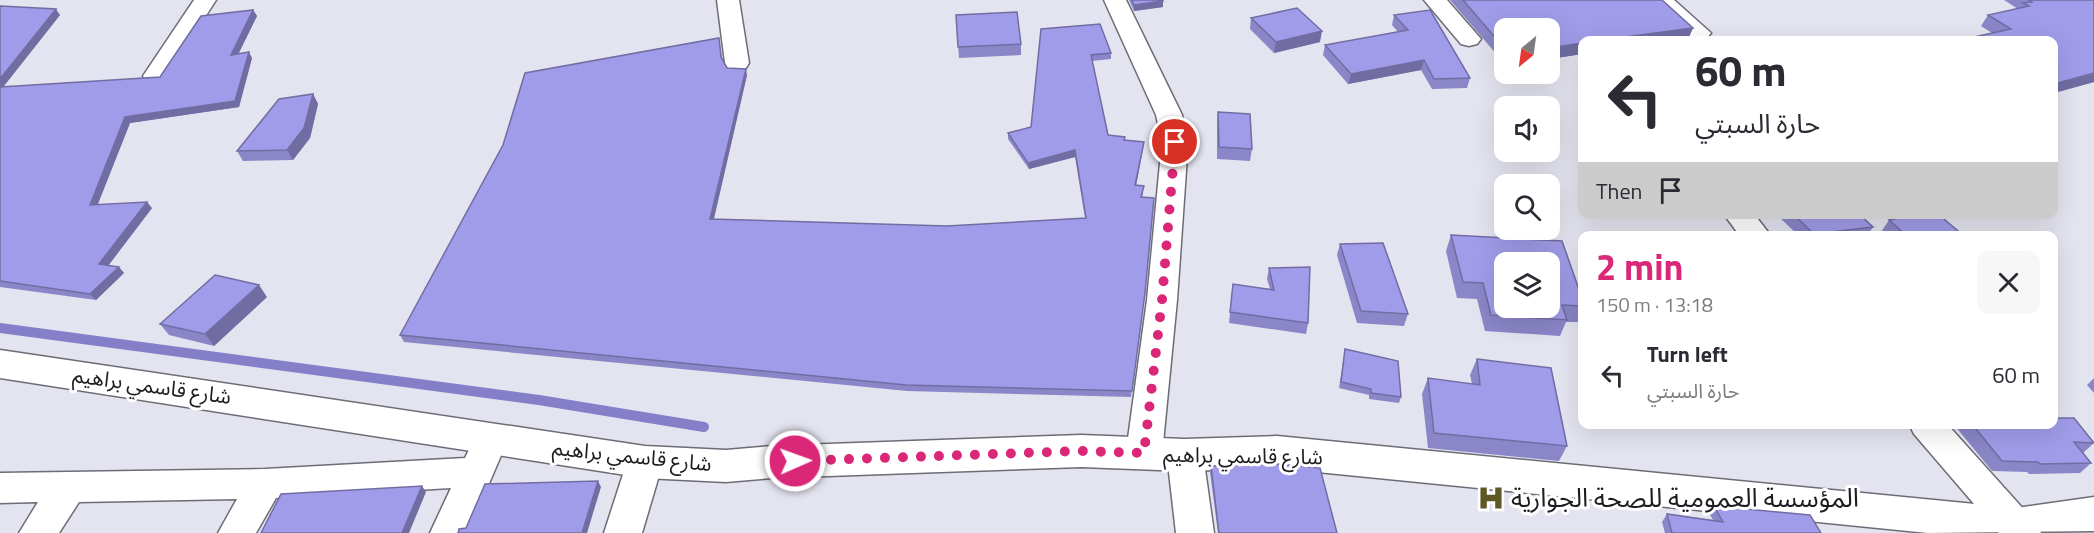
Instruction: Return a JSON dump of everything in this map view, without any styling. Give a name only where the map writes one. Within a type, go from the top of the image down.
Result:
[{"type":"street","points":[[155,76],[205,0]]},
{"type":"street","points":[[728,0],[737,63]]},
{"type":"street","points":[[1115,0],[1169,115],[1175,142],[1162,300],[1144,453]]},
{"type":"street","points":[[1435,0],[1469,39]]},
{"type":"street","points":[[1659,0],[1699,33]]},
{"type":"street","name":"شارع قاسمي براهيم","points":[[0,364],[248,400],[483,455],[726,466],[772,462],[1081,451],[1185,455],[1277,452],[1779,500],[2019,529],[2094,514]]},
{"type":"street","points":[[1930,429],[2019,529]]},
{"type":"street","points":[[0,488],[265,484],[483,455]]},
{"type":"street","points":[[449,533],[483,455]]},
{"type":"street","points":[[1185,455],[1195,533]]},
{"type":"street","points":[[623,533],[645,462]]},
{"type":"street","points":[[237,533],[265,484]]},
{"type":"street","points":[[38,533],[70,486]]},
{"type":"building","points":[[1132,0],[1163,0],[1163,1],[1134,5]]},
{"type":"building","points":[[1463,0],[1662,0],[1693,28],[1632,36],[1578,36],[1578,44],[1560,46],[1560,18],[1494,18],[1494,36]]},
{"type":"building","points":[[2029,0],[2094,0],[2094,73],[2058,83],[2058,36],[1979,36],[2011,29],[1988,15],[2029,6],[2023,3],[2032,2]]},
{"type":"building","points":[[0,6],[56,9],[0,79]]},
{"type":"building","points":[[1297,8],[1322,31],[1276,42],[1251,18]]},
{"type":"building","points":[[253,10],[231,55],[249,52],[235,101],[125,117],[90,205],[147,202],[99,264],[119,267],[90,294],[0,281],[0,87],[160,77],[201,16]]},
{"type":"building","points":[[1430,10],[1470,78],[1434,79],[1424,60],[1351,74],[1325,45],[1408,30],[1394,15]]},
{"type":"building","points":[[1017,12],[1021,44],[958,47],[956,15]]},
{"type":"building","points":[[1100,24],[1111,53],[1091,55],[1108,135],[1125,137],[1124,140],[1144,142],[1135,185],[1144,186],[1141,197],[1154,198],[1145,293],[1132,391],[906,385],[400,335],[503,145],[525,73],[719,38],[721,57],[727,68],[746,69],[710,219],[947,226],[1086,218],[1075,150],[1028,163],[1008,133],[1031,127],[1041,29]]},
{"type":"building","points":[[313,94],[304,128],[287,150],[237,151],[279,99]]},
{"type":"building","points":[[1218,112],[1250,114],[1252,149],[1219,147]]},
{"type":"building","points":[[1798,219],[1864,219],[1873,227],[1839,231],[1811,231]]},
{"type":"building","points":[[1944,219],[1958,231],[1901,231],[1889,220]]},
{"type":"building","points":[[1451,235],[1494,237],[1494,240],[1562,241],[1578,287],[1578,306],[1562,305],[1567,320],[1537,318],[1560,318],[1560,252],[1494,252],[1494,315],[1491,315],[1483,283],[1463,282]]},
{"type":"building","points":[[1383,243],[1408,314],[1361,311],[1340,244]]},
{"type":"building","points":[[1310,267],[1308,323],[1230,312],[1233,284],[1274,290],[1269,268]]},
{"type":"building","points":[[215,275],[259,285],[205,334],[160,324]]},
{"type":"building","points":[[1345,349],[1398,361],[1401,397],[1371,393],[1371,389],[1341,382]]},
{"type":"building","points":[[1477,359],[1551,368],[1567,446],[1434,433],[1428,378],[1480,385]]},
{"type":"building","points":[[2058,418],[2074,418],[2094,443],[2074,442],[2091,463],[2040,464],[2038,462],[2002,461],[1976,429],[2058,429]]},
{"type":"building","points":[[1278,464],[1320,468],[1337,533],[1219,533],[1211,466]]},
{"type":"building","points":[[598,481],[582,533],[458,533],[459,529],[466,528],[485,484]]},
{"type":"building","points":[[422,486],[402,533],[261,533],[281,494]]},
{"type":"building","points":[[1714,506],[1810,515],[1821,533],[1672,533],[1667,514],[1723,522]]},
{"type":"waterway","points":[[0,328],[539,400],[704,427]]},
{"type":"place","name":"المؤسسة العمومية للصحة الجوارية","points":[[1491,498]]},
{"type":"route","points":[[795,461],[1081,451],[1144,453],[1162,300],[1175,142]]}]
